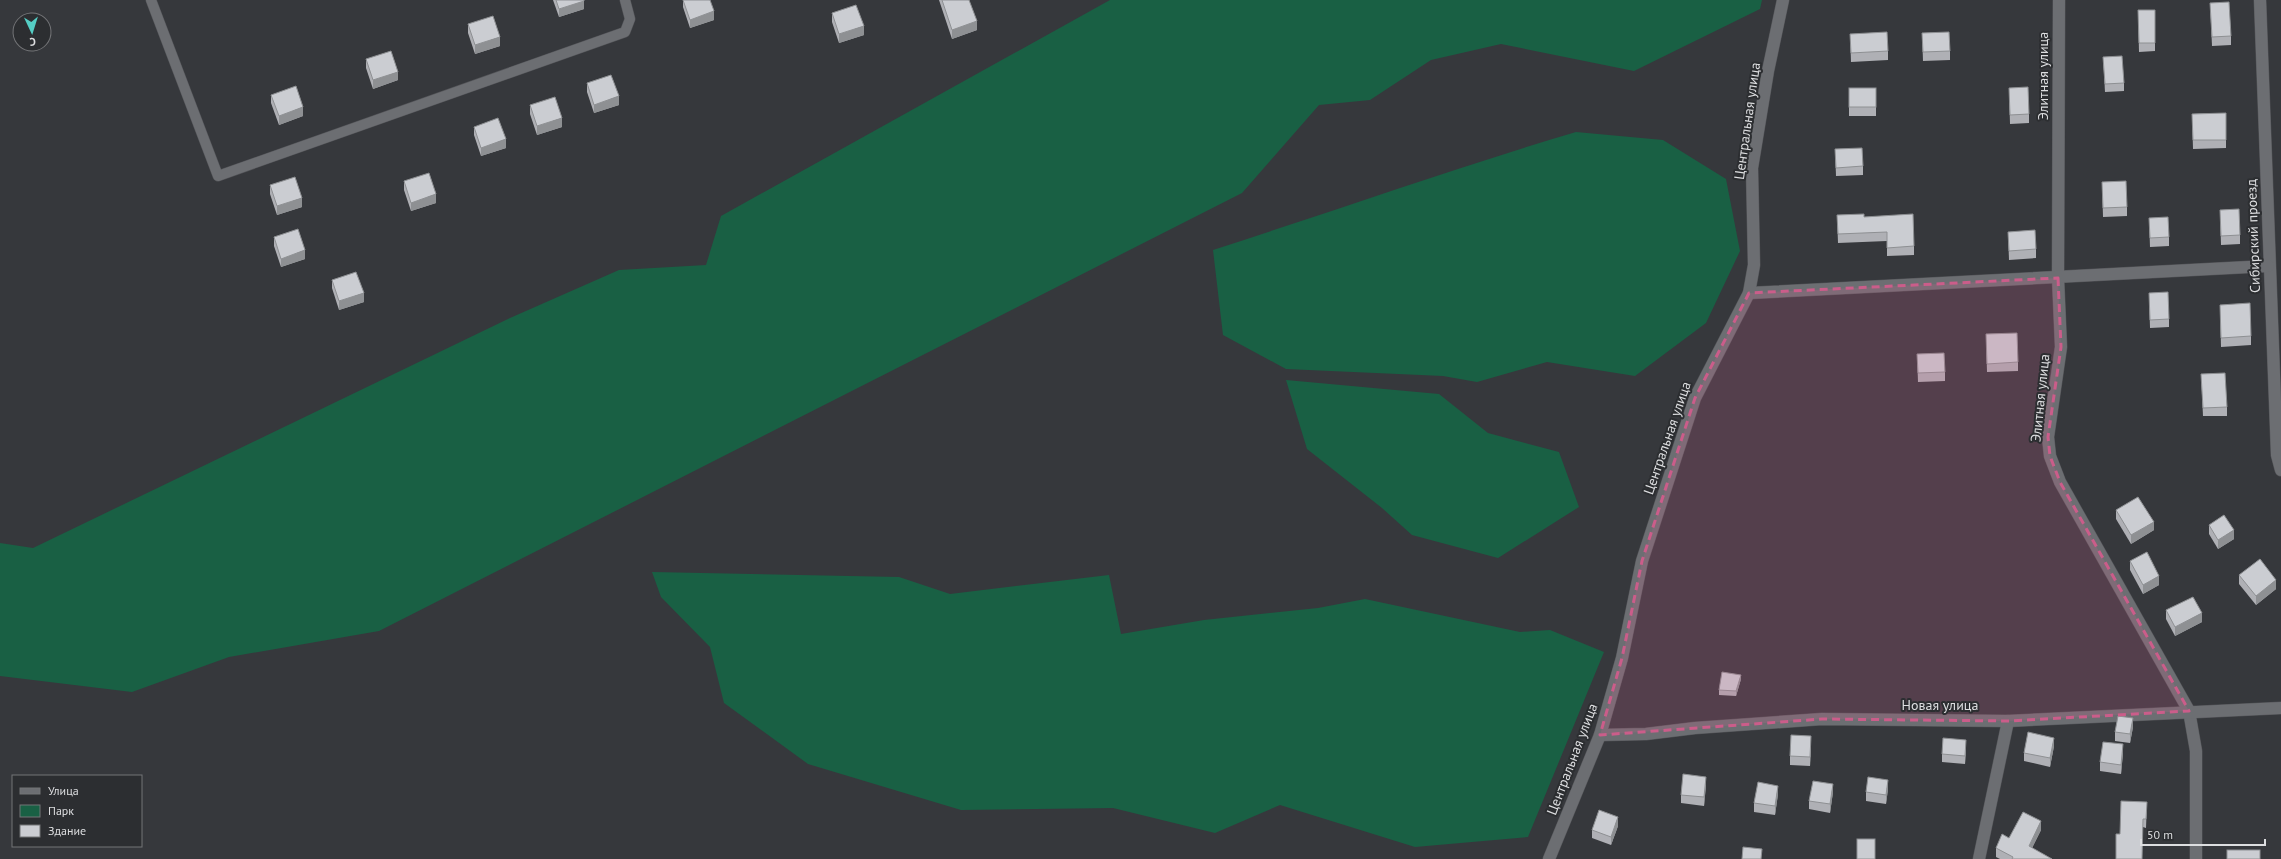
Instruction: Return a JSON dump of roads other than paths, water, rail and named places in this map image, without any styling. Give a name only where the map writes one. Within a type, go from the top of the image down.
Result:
[{"type":"street","name":"Центральная улица","points":[[1549,859],[1600,735],[1622,658],[1642,561],[1695,398],[1749,293],[1754,265],[1752,168],[1768,71],[1783,0]]},
{"type":"street","name":"Элитная улица","points":[[2058,0],[2058,278],[2061,347],[2048,437],[2050,456],[2060,482],[2189,711],[2196,751],[2196,859]]},
{"type":"street","name":"Сибирский проезд","points":[[2260,0],[2268,266],[2277,455],[2281,470]]},
{"type":"street","points":[[1749,293],[2268,266]]},
{"type":"street","name":"Новая улица","points":[[1600,735],[1646,734],[1695,728],[1822,720],[2008,721],[2189,711],[2281,708]]},
{"type":"street","points":[[1979,859],[2008,721]]},
{"type":"lane","points":[[151,0],[218,176],[625,32],[630,19],[625,0]]}]
